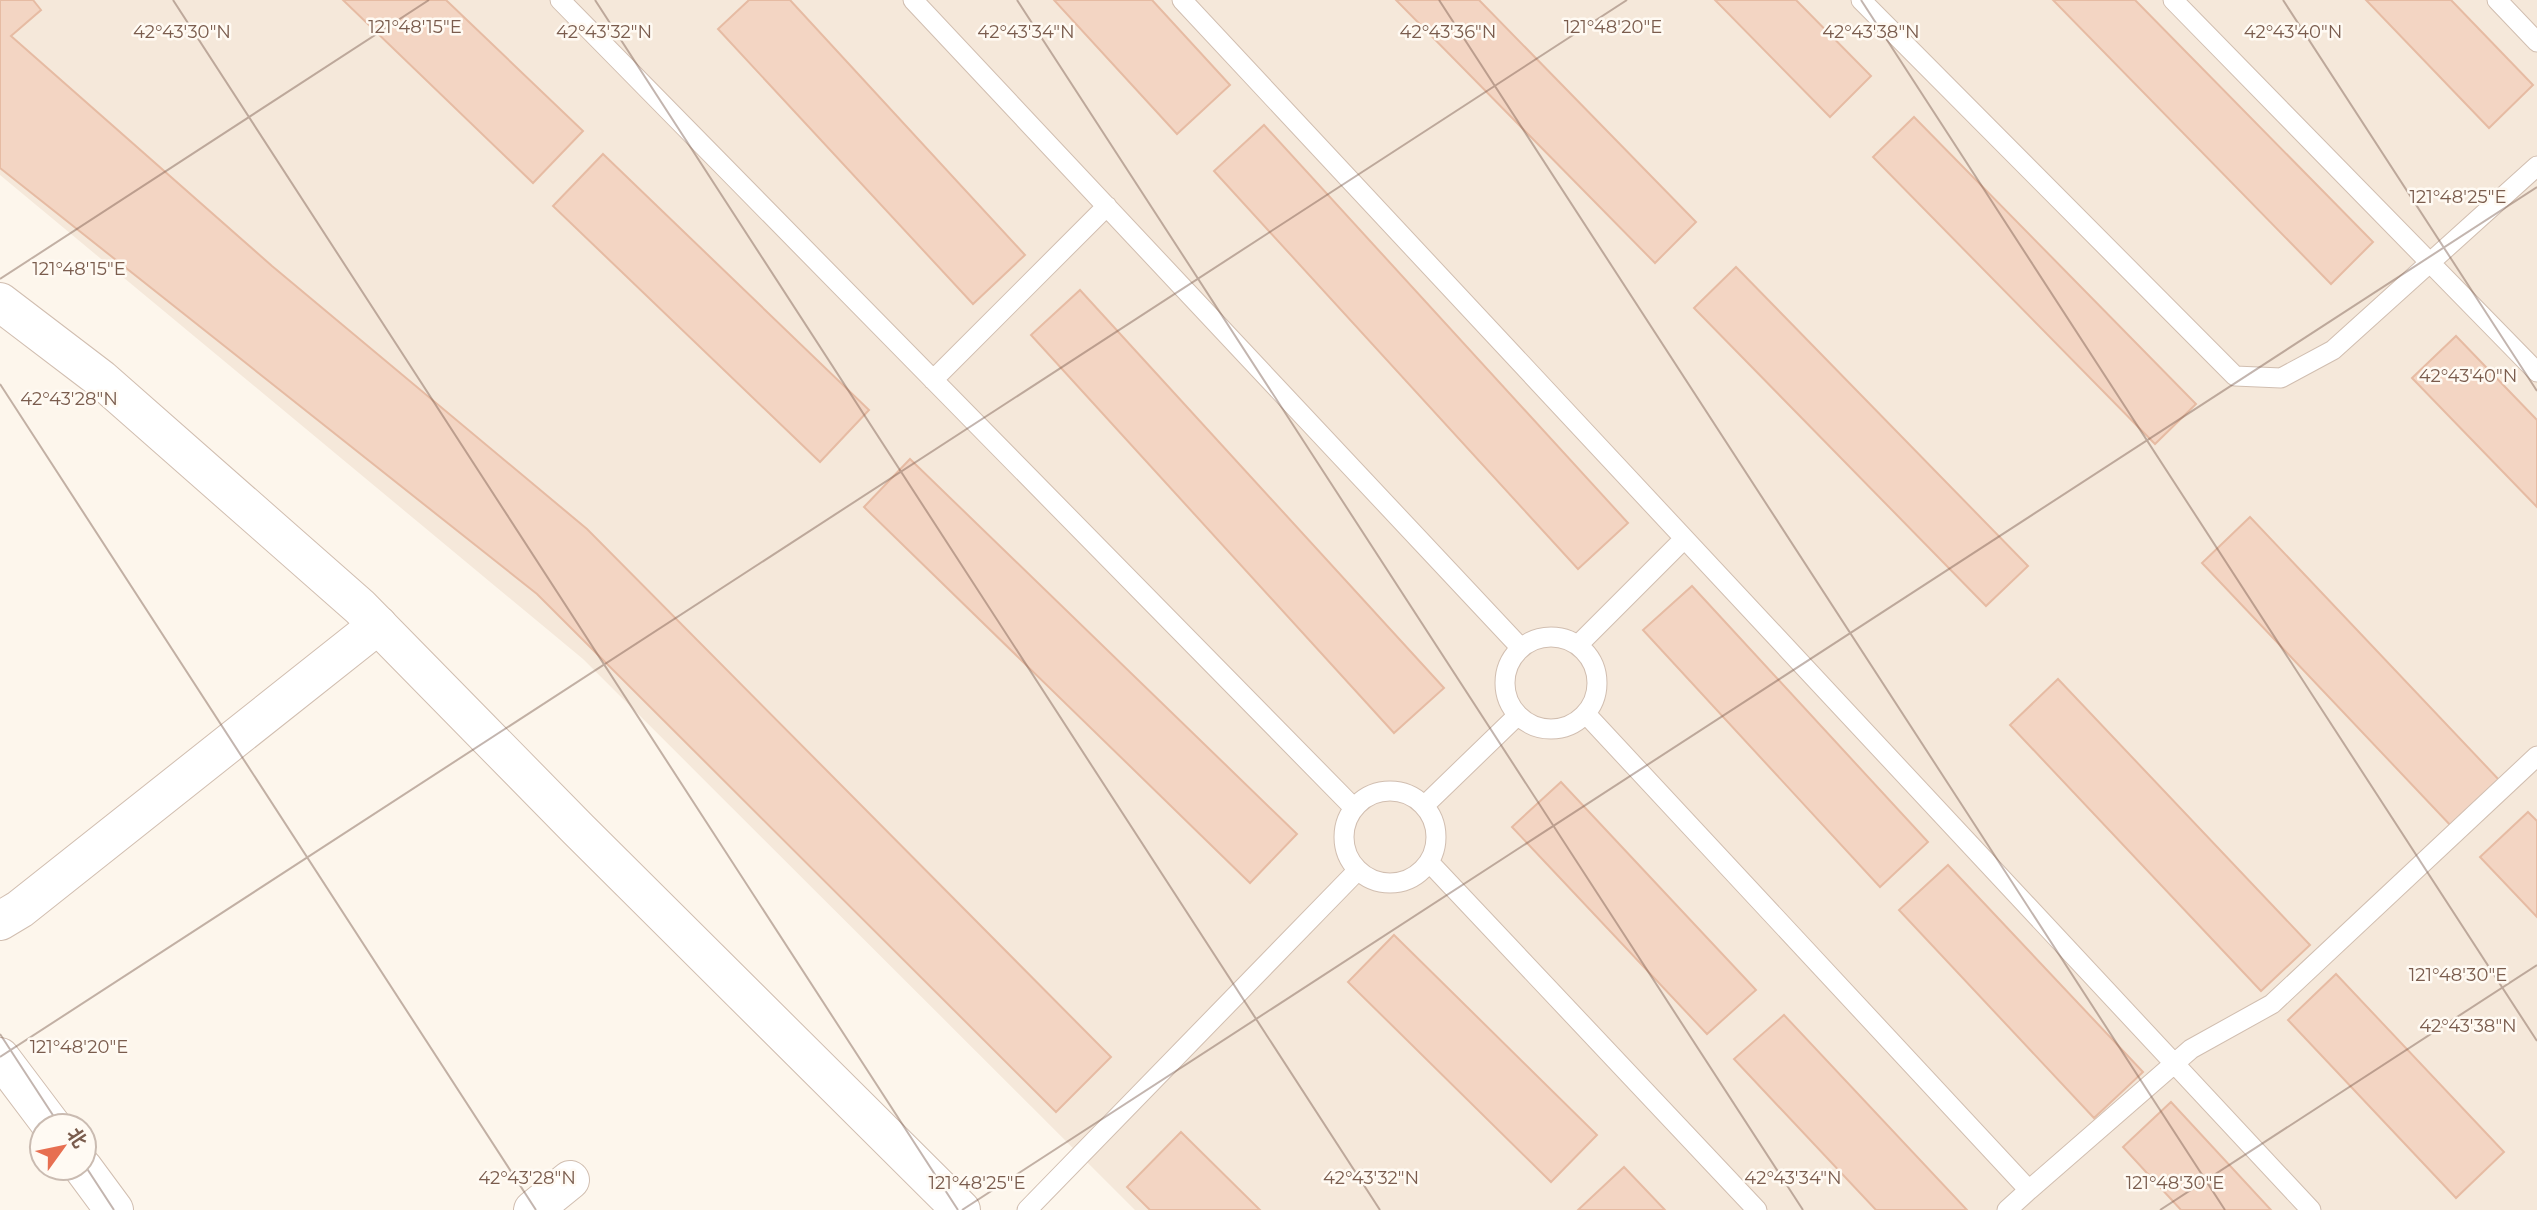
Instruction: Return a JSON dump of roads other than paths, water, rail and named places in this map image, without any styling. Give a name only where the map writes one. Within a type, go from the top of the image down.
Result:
[{"type":"street","points":[[0,302],[101,379],[378,625],[578,829],[961,1210]]},
{"type":"street","points":[[0,921],[20,909],[378,625]]},
{"type":"street","points":[[0,1057],[41,1112]]},
{"type":"street","points":[[533,1210],[570,1180]]},
{"type":"street","points":[[93,1182],[114,1210]]},
{"type":"lane","points":[[559,0],[1354,808]]},
{"type":"lane","points":[[913,0],[1520,648]]},
{"type":"lane","points":[[1182,0],[2311,1210]]},
{"type":"lane","points":[[1861,0],[2235,376],[2281,378],[2333,349],[2537,166]]},
{"type":"lane","points":[[2173,0],[2537,372]]},
{"type":"lane","points":[[2497,0],[2537,42]]},
{"type":"lane","points":[[933,380],[1107,206]]},
{"type":"lane","points":[[1578,645],[1684,539]]},
{"type":"lane","points":[[1549,636],[1564,638],[1578,645],[1589,656],[1596,670],[1598,685],[1595,700],[1577,722],[1553,729],[1540,728],[1527,723],[1518,715],[1509,703],[1505,673],[1520,648],[1534,639],[1549,636]]},
{"type":"lane","points":[[1587,713],[2029,1189]]},
{"type":"lane","points":[[1425,805],[1518,715]]},
{"type":"lane","points":[[2007,1210],[2191,1049],[2272,1003],[2537,756]]},
{"type":"lane","points":[[1393,790],[1410,794],[1425,805],[1434,821],[1437,838],[1429,862],[1416,876],[1391,884],[1375,881],[1358,870],[1350,861],[1344,846],[1344,830],[1354,808],[1359,801],[1375,792],[1393,790]]},
{"type":"lane","points":[[1429,862],[1757,1210]]},
{"type":"lane","points":[[1027,1210],[1358,870]]}]
